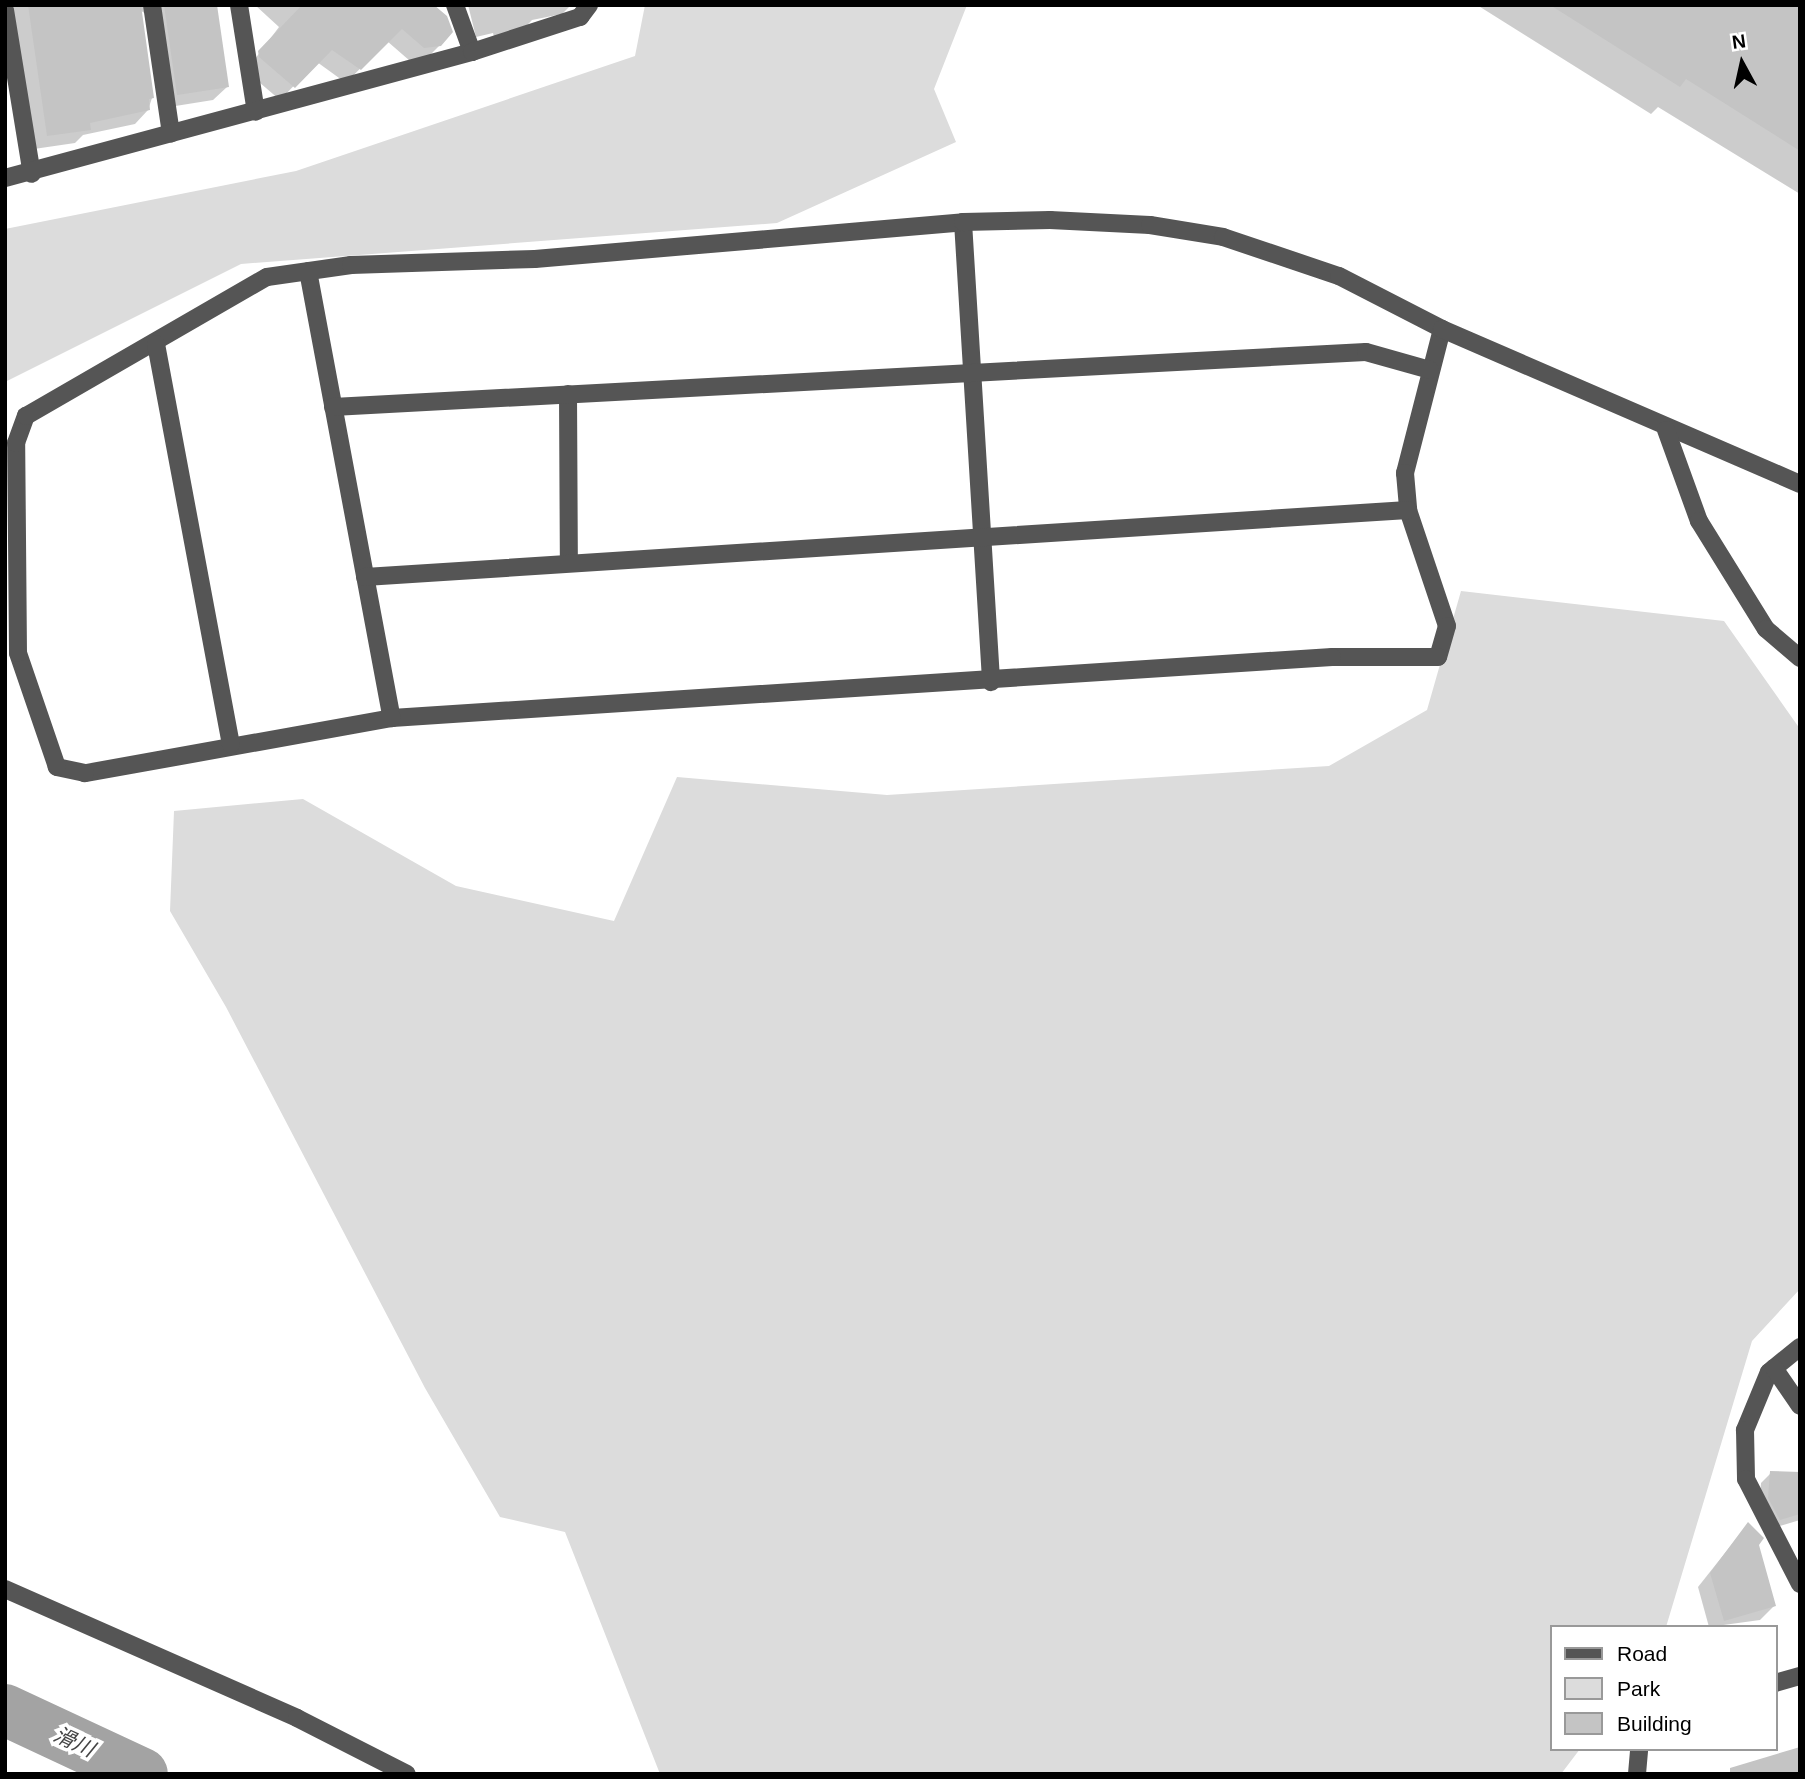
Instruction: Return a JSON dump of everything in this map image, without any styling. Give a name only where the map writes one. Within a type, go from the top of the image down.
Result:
[{"type":"street","points":[[152,5],[172,134]]},
{"type":"street","points":[[239,5],[256,112]]},
{"type":"street","points":[[455,5],[472,52]]},
{"type":"street","points":[[5,178],[32,174],[472,52],[580,17],[589,5]]},
{"type":"street","points":[[5,10],[32,174]]},
{"type":"street","points":[[1442,328],[1405,473],[1408,510],[1447,626],[1438,657],[1332,657],[392,719],[231,744],[85,773],[57,767],[19,653],[16,443],[26,416],[156,344],[267,277],[351,265],[535,259],[963,222],[1050,220],[1150,225],[1223,237],[1339,276],[1442,328],[1666,429],[1800,484]]},
{"type":"street","points":[[963,222],[991,681]]},
{"type":"street","points":[[308,271],[392,719]]},
{"type":"street","points":[[156,344],[231,744]]},
{"type":"street","points":[[333,407],[1366,352],[1430,370]]},
{"type":"street","points":[[568,394],[569,563]]},
{"type":"street","points":[[1666,429],[1699,521],[1766,629],[1800,658]]},
{"type":"street","points":[[365,576],[982,534],[1408,510]]},
{"type":"street","points":[[1800,1346],[1774,1368],[1745,1430],[1746,1479],[1800,1584]]},
{"type":"street","points":[[1774,1368],[1800,1406]]},
{"type":"street","points":[[5,1589],[297,1718],[407,1774]]},
{"type":"street","points":[[1777,1682],[1800,1676]]},
{"type":"street","points":[[1637,1774],[1639,1751]]},
{"type":"green space","points":[[645,5],[967,5],[934,89],[956,142],[777,223],[241,264],[5,382],[5,229],[296,171],[635,56]]},
{"type":"green space","points":[[1461,591],[1724,621],[1800,729],[1800,1289],[1752,1341],[1667,1625],[1549,1625],[1549,1751],[1578,1751],[1561,1774],[660,1774],[565,1532],[500,1517],[425,1388],[226,1007],[170,911],[174,811],[303,799],[456,886],[614,921],[677,777],[887,795],[1329,766],[1427,710]]},
{"type":"building","points":[[28,5],[141,5],[154,98],[149,99],[150,110],[90,123],[91,130],[47,136]]},
{"type":"building","points":[[164,5],[217,5],[229,87],[177,95]]},
{"type":"building","points":[[302,5],[434,5],[447,16],[453,32],[441,46],[424,48],[402,29],[361,70],[332,50],[295,88],[259,57],[258,51]]},
{"type":"building","points":[[1550,5],[1800,5],[1800,151],[1686,79],[1680,87]]},
{"type":"building","points":[[1770,1471],[1800,1472],[1800,1514],[1780,1520],[1768,1498]]},
{"type":"building","points":[[1748,1522],[1764,1538],[1759,1545],[1776,1606],[1724,1621],[1710,1573]]},
{"type":"building","points":[[1800,1747],[1800,1774],[1730,1774],[1730,1768]]},
{"type":"waterway","name":"滑川","points":[[5,1710],[142,1774]]}]
